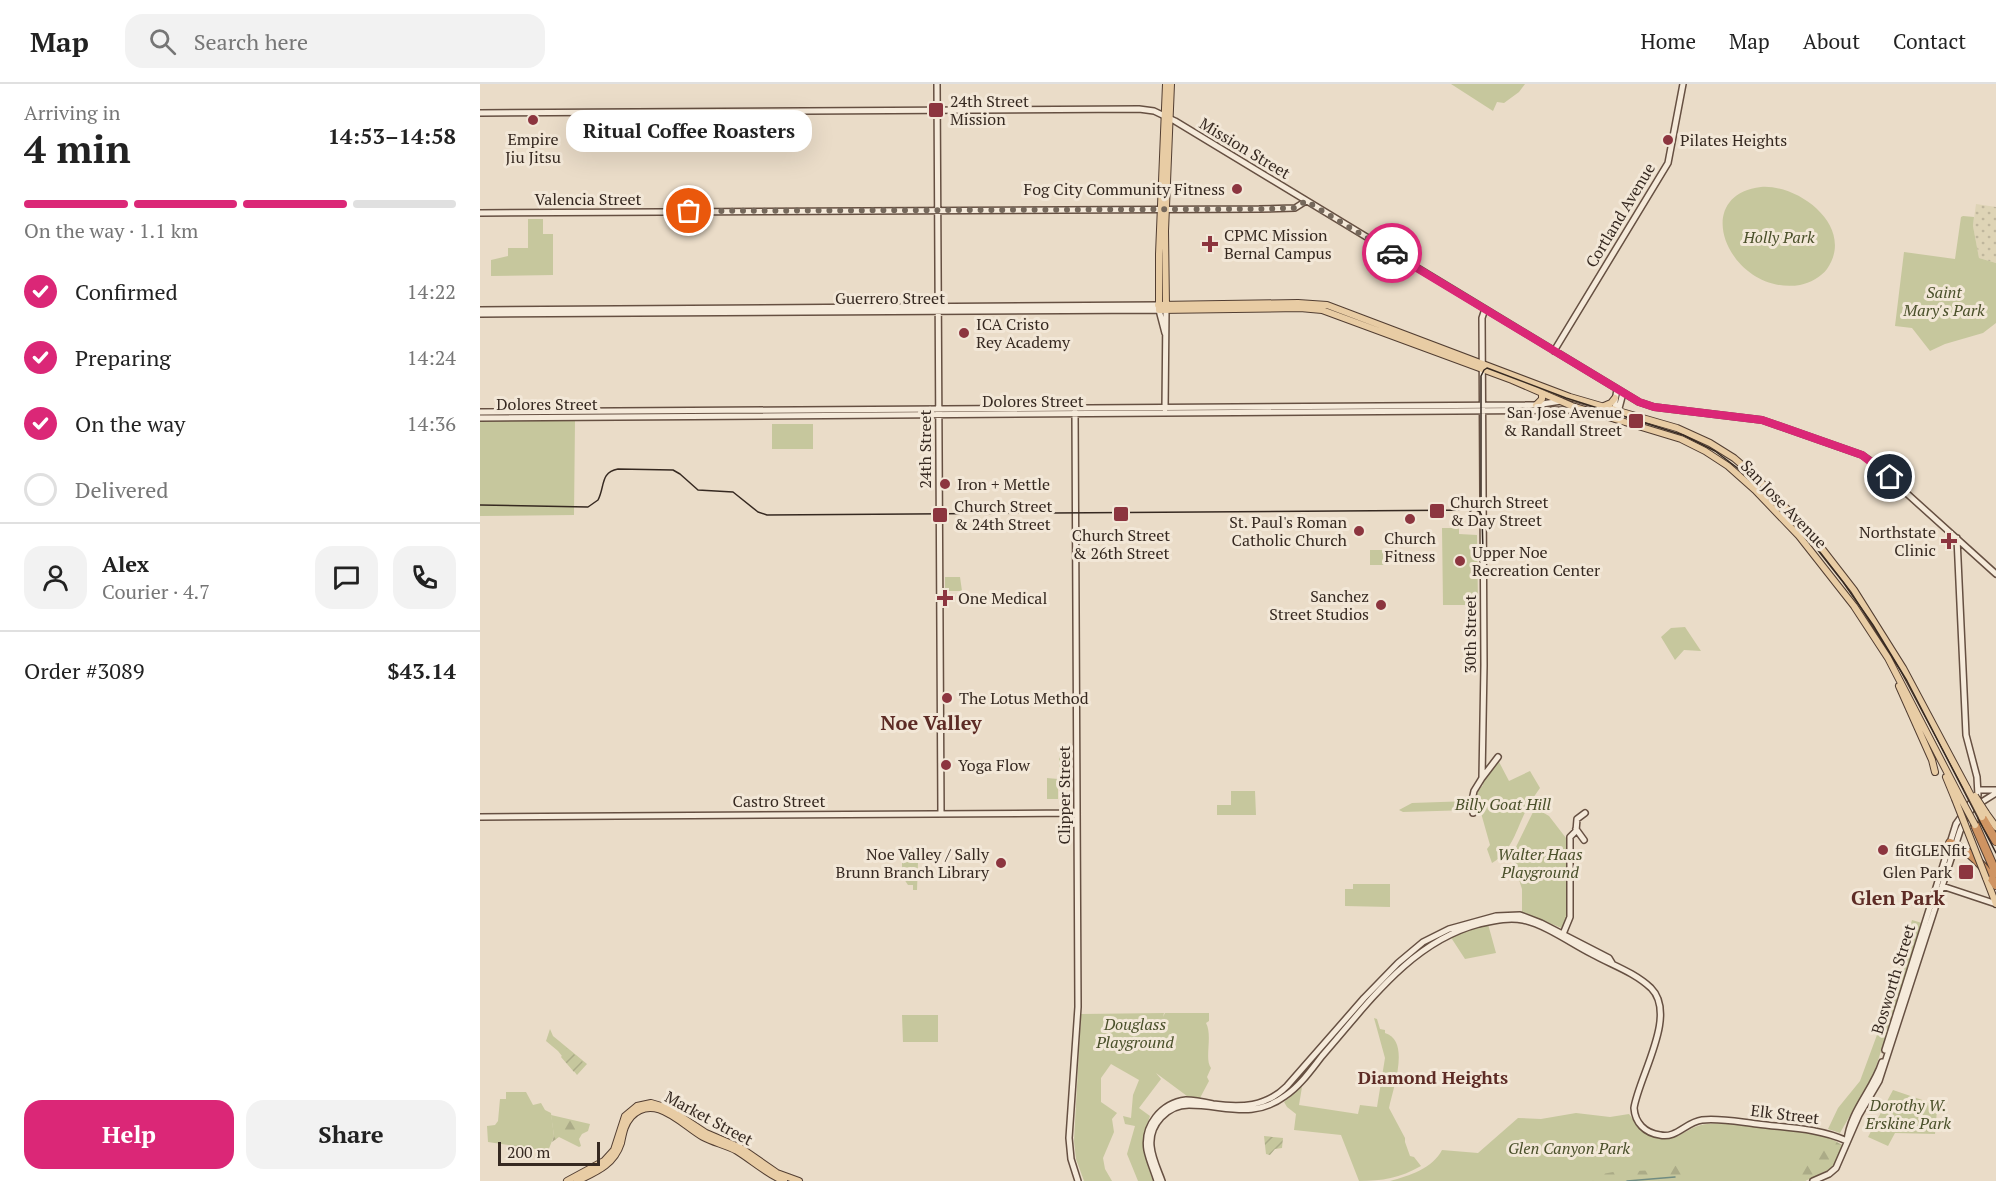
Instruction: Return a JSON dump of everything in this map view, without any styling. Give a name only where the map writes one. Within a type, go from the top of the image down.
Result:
[{"type":"highway","points":[[1984,815],[1996,841]]},
{"type":"highway","points":[[1975,825],[1996,873]]},
{"type":"highway","points":[[1953,844],[1972,855],[1996,885]]},
{"type":"main road","name":"24th Street","points":[[937,84],[941,814]]},
{"type":"main road","points":[[1165,411],[1165,333],[1162,307],[1166,84]]},
{"type":"main road","points":[[1167,117],[1172,84]]},
{"type":"main road","name":"Cortland Avenue","points":[[1554,351],[1668,163],[1683,84]]},
{"type":"main road","name":"Mission Street","points":[[480,113],[1142,109],[1155,111],[1303,204],[1485,309],[1639,402],[1654,407],[1762,420],[1862,455],[1996,574]]},
{"type":"main road","name":"Valencia Street","points":[[480,213],[1293,208],[1303,204]]},
{"type":"main road","name":"Guerrero Street","points":[[480,312],[1299,305]]},
{"type":"main road","name":"San Jose Avenue","points":[[1299,305],[1327,305],[1482,366],[1578,399],[1669,425],[1710,443],[1740,464],[1774,496],[1823,550],[1854,590],[1903,668],[1949,757],[1984,815],[1996,846]]},
{"type":"main road","name":"30th Street","points":[[1473,813],[1474,791],[1482,778],[1484,644],[1482,314],[1485,309]]},
{"type":"main road","name":"San Jose Avenue","points":[[1482,366],[1561,401],[1689,442],[1721,460],[1742,477],[1780,515],[1824,566],[1862,617],[1892,665],[1958,798]]},
{"type":"main road","points":[[1604,406],[1611,403],[1620,391]]},
{"type":"main road","points":[[1616,419],[1620,391]]},
{"type":"main road","points":[[1536,405],[1542,399],[1542,393]]},
{"type":"main road","points":[[1615,398],[1617,409]]},
{"type":"main road","points":[[1561,401],[1578,399]]},
{"type":"main road","name":"Dolores Street","points":[[480,412],[1482,412],[1524,408],[1561,401]]},
{"type":"main road","name":"Dolores Street","points":[[1165,411],[1482,405],[1586,410]]},
{"type":"main road","name":"Clipper Street","points":[[1075,411],[1078,1007],[1070,1138],[1071,1159],[1078,1181]]},
{"type":"main road","name":"Dolores Street","points":[[480,418],[713,413]]},
{"type":"main road","name":"Bosworth Street","points":[[1953,844],[1978,798],[1977,777],[1966,735],[1957,538]]},
{"type":"main road","points":[[1892,665],[1898,685],[1932,760],[1935,772]]},
{"type":"main road","points":[[1482,778],[1498,757]]},
{"type":"main road","points":[[1978,790],[1996,792]]},
{"type":"main road","name":"Bosworth Street","points":[[1844,1140],[1882,1074],[1959,818],[1978,790]]},
{"type":"main road","points":[[1973,808],[1996,792]]},
{"type":"main road","points":[[1958,798],[1996,865]]},
{"type":"main road","points":[[1958,798],[1996,904]]},
{"type":"main road","name":"Castro Street","points":[[480,817],[1077,813]]},
{"type":"main road","points":[[1584,840],[1576,829],[1576,819],[1585,813]]},
{"type":"main road","points":[[1984,815],[1996,827]]},
{"type":"main road","points":[[1563,934],[1570,917],[1570,837],[1576,829]]},
{"type":"main road","points":[[1940,885],[1996,904]]},
{"type":"main road","name":"Bosworth Street","points":[[1813,1181],[1834,1171],[1855,1113],[1878,1072],[1940,885]]},
{"type":"main road","points":[[1157,1181],[1148,1155],[1147,1141],[1150,1126],[1162,1110],[1171,1104],[1184,1101],[1238,1107],[1256,1105],[1274,1097],[1287,1086],[1388,972],[1411,951],[1430,938],[1468,922],[1510,914],[1530,918],[1609,958],[1612,963]]},
{"type":"main road","points":[[1162,1181],[1152,1154],[1151,1141],[1156,1123],[1165,1113],[1188,1105],[1252,1110],[1281,1099],[1297,1086],[1402,968],[1426,947],[1445,936],[1493,921],[1520,920],[1534,923],[1612,963]]},
{"type":"main road","name":"Elk Street","points":[[1612,963],[1653,990],[1661,1010],[1659,1031],[1634,1104],[1634,1115],[1637,1122],[1649,1132],[1666,1136],[1674,1134],[1693,1122],[1718,1120],[1804,1128],[1844,1140]]},
{"type":"main road","name":"Market Street","points":[[567,1181],[604,1161],[614,1150],[621,1123],[627,1113],[637,1106],[651,1103],[668,1108],[706,1133],[741,1148],[777,1173],[799,1181]]},
{"type":"main road","name":"Market Street","points":[[577,1181],[607,1165],[617,1152],[627,1122],[637,1112],[651,1108],[666,1112],[700,1134],[735,1150],[784,1181]]},
{"type":"shaded area","points":[[1976,204],[1996,207],[1996,263],[1979,258],[1973,226]]},
{"type":"green space","points":[[1451,84],[1525,84],[1519,92],[1504,103],[1497,102],[1493,111]]},
{"type":"green space","name":"Holly Park","points":[[1761,187],[1776,188],[1806,201],[1819,211],[1829,224],[1834,238],[1834,253],[1822,275],[1800,285],[1775,284],[1754,276],[1738,261],[1727,244],[1723,225],[1726,208],[1739,194]]},
{"type":"green space","name":"Saint Mary's Park","points":[[1963,216],[1974,217],[1973,226],[1979,258],[1996,263],[1996,323],[1983,333],[1945,344],[1930,351],[1912,328],[1895,326],[1904,252],[1955,259]]},
{"type":"green space","points":[[528,219],[543,219],[543,234],[553,234],[553,275],[491,276],[491,260],[508,256],[508,248],[528,248]]},
{"type":"green space","points":[[480,421],[575,421],[574,515],[480,516]]},
{"type":"green space","points":[[772,424],[813,424],[813,449],[772,449]]},
{"type":"green space","name":"Upper Noe Recreation Center","points":[[1442,528],[1459,528],[1459,534],[1477,535],[1478,605],[1443,605]]},
{"type":"green space","points":[[1370,550],[1387,550],[1387,565],[1370,565]]},
{"type":"green space","points":[[945,577],[960,577],[962,591],[945,591]]},
{"type":"green space","points":[[1685,627],[1701,651],[1684,650],[1675,660],[1661,637],[1671,628]]},
{"type":"green space","points":[[1059,748],[1070,748],[1071,768],[1059,768]]},
{"type":"green space","name":"Billy Goat Hill","points":[[1498,760],[1509,781],[1530,771],[1540,788],[1510,844],[1492,863],[1487,849],[1490,845],[1481,813],[1475,811],[1475,804],[1477,794],[1483,785],[1482,778],[1495,767]]},
{"type":"green space","points":[[1047,778],[1058,779],[1058,799],[1047,799]]},
{"type":"green space","points":[[1231,791],[1255,791],[1256,815],[1217,815],[1217,805],[1231,805]]},
{"type":"green space","points":[[1470,801],[1470,810],[1403,812],[1399,810],[1412,803]]},
{"type":"green space","name":"Walter Haas Playground","points":[[1535,808],[1549,816],[1566,838],[1568,918],[1564,929],[1522,912],[1522,889],[1511,855]]},
{"type":"green space","points":[[902,862],[918,862],[917,890],[913,890],[913,885],[908,885],[902,879]]},
{"type":"green space","points":[[1353,884],[1390,884],[1390,907],[1345,906],[1345,889],[1353,889]]},
{"type":"green space","points":[[1912,920],[1922,923],[1874,1073],[1840,1133],[1828,1129],[1838,1108],[1860,1081],[1888,1005]]},
{"type":"green space","points":[[1488,924],[1496,953],[1465,959],[1450,936]]},
{"type":"green space","name":"Douglass Playground","points":[[1164,1013],[1163,1017],[1165,1013],[1209,1013],[1209,1021],[1206,1023],[1209,1034],[1208,1059],[1211,1068],[1207,1077],[1209,1081],[1200,1098],[1187,1096],[1156,1073],[1161,1079],[1139,1108],[1150,1116],[1144,1148],[1153,1181],[1138,1181],[1127,1154],[1135,1126],[1125,1124],[1123,1116],[1131,1118],[1133,1095],[1139,1080],[1111,1064],[1101,1078],[1101,1102],[1117,1113],[1112,1119],[1114,1132],[1103,1158],[1105,1169],[1112,1181],[1084,1181],[1076,1159],[1074,1141],[1081,1014]]},
{"type":"green space","points":[[902,1015],[938,1015],[938,1042],[903,1042]]},
{"type":"green space","points":[[1374,1018],[1377,1019],[1380,1029],[1385,1030],[1385,1033],[1393,1038],[1397,1045],[1398,1066],[1389,1108],[1405,1138],[1410,1156],[1414,1157],[1421,1166],[1391,1178],[1359,1181],[1341,1135],[1294,1130],[1296,1114],[1284,1102],[1302,1087],[1299,1105],[1358,1114],[1360,1105],[1377,1107],[1385,1058]]},
{"type":"green space","points":[[550,1029],[553,1036],[587,1064],[577,1075],[558,1051],[546,1041]]},
{"type":"green space","points":[[567,1048],[583,1062],[574,1072],[561,1057]]},
{"type":"green space","name":"Dorothy W. Erskine Park","points":[[1893,1090],[1934,1104],[1933,1109],[1937,1110],[1935,1134],[1895,1133],[1888,1146],[1868,1137]]},
{"type":"green space","points":[[506,1092],[526,1092],[533,1105],[541,1103],[545,1110],[551,1113],[554,1136],[548,1151],[488,1142],[487,1126],[495,1125],[498,1121],[500,1099],[506,1099]]},
{"type":"green space","name":"Glen Canyon Park","points":[[1576,1113],[1610,1117],[1629,1114],[1644,1131],[1660,1138],[1675,1137],[1701,1125],[1731,1124],[1795,1130],[1831,1139],[1842,1145],[1833,1166],[1805,1181],[1390,1181],[1427,1166],[1442,1150],[1478,1153],[1518,1118],[1541,1119]]},
{"type":"green space","points":[[551,1115],[590,1124],[588,1131],[579,1139],[581,1146],[559,1137],[552,1142],[554,1136]]},
{"type":"green space","points":[[1264,1136],[1283,1138],[1282,1148],[1275,1149],[1270,1155],[1266,1154]]},
{"type":"green space","points":[[1825,1136],[1842,1145],[1833,1166],[1805,1181],[1784,1181],[1816,1158]]},
{"type":"green space","points":[[1691,1162],[1692,1169],[1686,1173],[1686,1181],[1566,1181],[1613,1172],[1657,1170]]},
{"type":"waterway","points":[[1627,1181],[1675,1177]]},
{"type":"tram line","points":[[1470,511],[1478,508],[1481,502],[1481,376],[1487,368],[1566,398],[1683,435],[1715,451],[1752,479],[1813,544],[1843,582],[1873,625],[1907,681],[1996,853]]},
{"type":"tram line","points":[[480,505],[588,507],[598,500],[604,481],[608,473],[612,471],[618,469],[673,470],[698,490],[733,492],[758,512],[767,515],[1476,510],[1482,516],[1483,552]]},
{"type":"way so far","points":[[689,211],[1259,209],[1295,208],[1306,201],[1392,253]]},
{"type":"place","name":"24th Street Mission","points":[[936,110]]},
{"type":"place","name":"Empire Jiu Jitsu","points":[[533,120]]},
{"type":"place","name":"Pilates Heights","points":[[1668,140]]},
{"type":"place","name":"Fog City Community Fitness","points":[[1237,189]]},
{"type":"place","name":"Ritual Coffee Roasters","points":[[689,211]]},
{"type":"place","name":"CPMC Mission Bernal Campus","points":[[1210,244]]},
{"type":"place","name":"ICA Cristo Rey Academy","points":[[964,333]]},
{"type":"place","name":"San Jose Avenue & Randall Street","points":[[1636,421]]},
{"type":"place","name":"Iron + Mettle","points":[[945,484]]},
{"type":"place","name":"Church Street & Day Street","points":[[1437,511]]},
{"type":"place","name":"Church Street & 26th Street","points":[[1121,514]]},
{"type":"place","name":"Church Street & 24th Street","points":[[940,515]]},
{"type":"place","name":"Church Fitness","points":[[1410,519]]},
{"type":"place","name":"St. Paul's Roman Catholic Church","points":[[1359,531]]},
{"type":"place","name":"Northstate Clinic","points":[[1949,541]]},
{"type":"place","name":"Upper Noe Recreation Center","points":[[1460,561]]},
{"type":"place","name":"One Medical","points":[[945,598]]},
{"type":"place","name":"Sanchez Street Studios","points":[[1381,605]]},
{"type":"place","name":"The Lotus Method","points":[[947,698]]},
{"type":"place","name":"Yoga Flow","points":[[946,765]]},
{"type":"place","name":"fitGLENfit","points":[[1883,850]]},
{"type":"place","name":"Noe Valley / Sally Brunn Branch Library","points":[[1001,863]]},
{"type":"place","name":"Glen Park","points":[[1966,872]]},
{"type":"district","name":"Noe Valley","points":[[931,722]]},
{"type":"district","name":"Glen Park","points":[[1898,897]]},
{"type":"district","name":"Diamond Heights","points":[[1433,1077]]},
{"type":"route","points":[[1392,253],[1639,402],[1654,407],[1762,420],[1862,455],[1890,477]]}]
